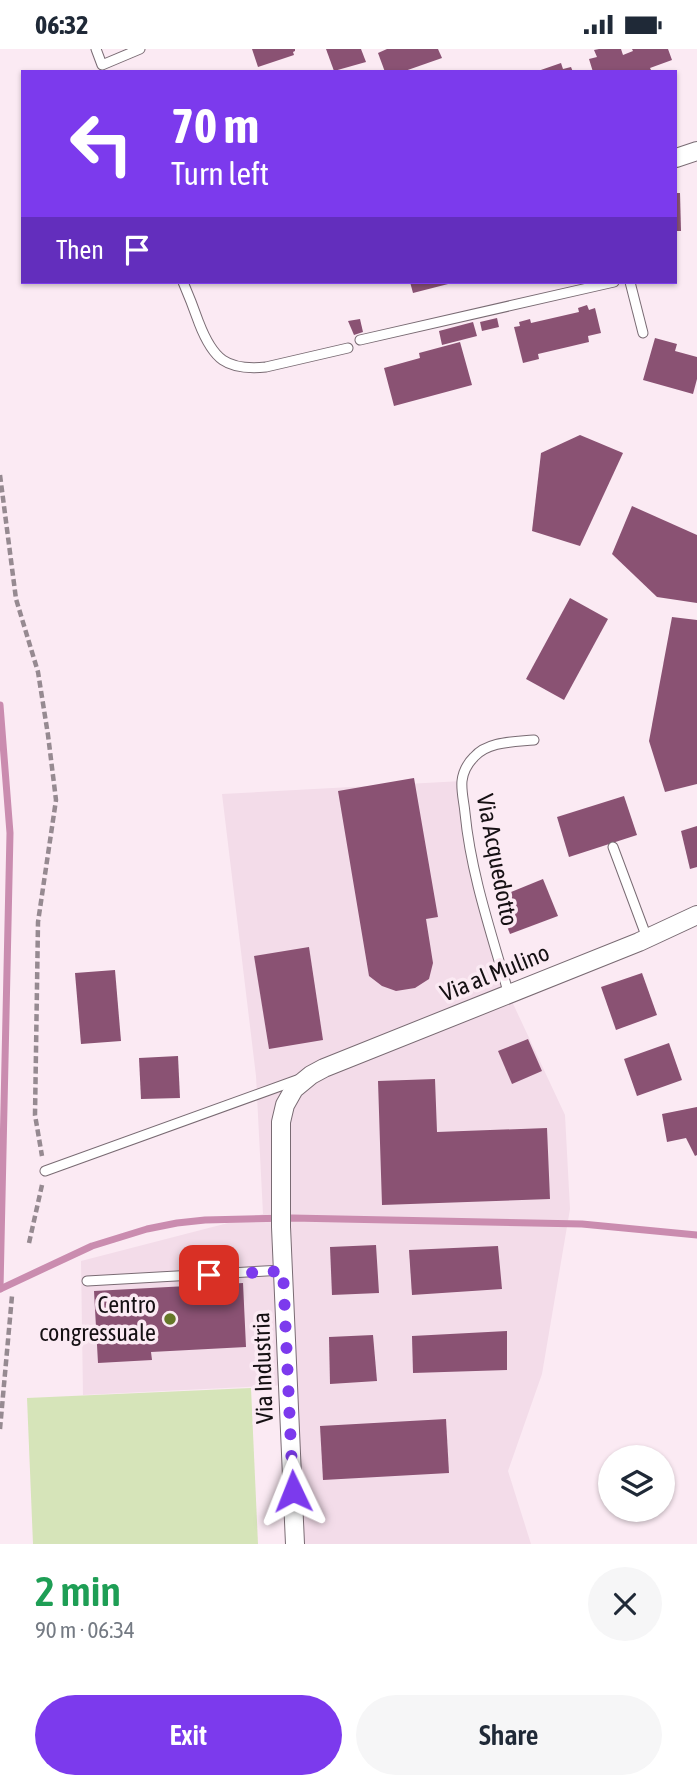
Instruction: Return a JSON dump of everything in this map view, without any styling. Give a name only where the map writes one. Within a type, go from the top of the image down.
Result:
[{"type":"street","points":[[677,158],[697,151]]},
{"type":"street","name":"Via al Mulino","points":[[285,1105],[294,1089],[310,1075],[647,938],[697,915]]},
{"type":"street","name":"Via Industria","points":[[285,1105],[281,1122],[281,1227],[295,1544]]},
{"type":"lane","points":[[96,49],[103,69],[140,49]]},
{"type":"lane","points":[[184,284],[211,349],[220,359],[234,366],[266,367],[348,348]]},
{"type":"lane","points":[[360,340],[605,284]]},
{"type":"lane","points":[[631,284],[643,333]]},
{"type":"lane","name":"Via Acquedotto","points":[[509,995],[476,879],[467,834],[462,781],[465,769],[481,751],[506,742],[534,740]]},
{"type":"lane","points":[[613,847],[647,938]]},
{"type":"lane","name":"Via al Mulino","points":[[45,1171],[310,1075]]},
{"type":"lane","points":[[87,1281],[283,1271]]},
{"type":"path","points":[[0,475],[16,599],[38,672],[56,800],[38,922],[35,1115],[45,1171],[29,1243]]},
{"type":"path","points":[[0,1429],[12,1296]]},
{"type":"shaded area","points":[[462,781],[467,834],[509,995],[565,1115],[570,1209],[542,1374],[508,1471],[531,1544],[295,1544],[288,1385],[83,1395],[81,1261],[263,1214],[256,1076],[222,794]]},
{"type":"green space","points":[[251,1388],[258,1544],[33,1544],[27,1398]]},
{"type":"building","points":[[252,49],[295,51],[294,55],[258,67]]},
{"type":"building","points":[[326,49],[361,49],[366,62],[334,70]]},
{"type":"building","points":[[387,49],[438,49],[442,58],[408,70],[384,70],[378,53]]},
{"type":"building","points":[[621,49],[623,55],[633,51],[632,49],[668,49],[672,60],[650,68],[651,70],[592,70],[589,59],[597,57],[594,50]]},
{"type":"building","points":[[561,63],[563,69],[571,67],[572,70],[541,70]]},
{"type":"building","points":[[677,193],[680,193],[681,231],[677,231]]},
{"type":"building","points":[[411,284],[448,284],[413,293]]},
{"type":"building","points":[[587,305],[589,310],[595,308],[601,333],[588,336],[589,342],[538,354],[539,359],[523,363],[514,327],[520,326],[519,322],[530,319],[531,323],[579,312],[578,308]]},
{"type":"building","points":[[497,318],[499,327],[482,331],[480,322]]},
{"type":"building","points":[[360,319],[363,332],[354,335],[348,321]]},
{"type":"building","points":[[473,322],[477,336],[442,345],[439,331]]},
{"type":"building","points":[[655,338],[677,344],[675,351],[697,357],[697,379],[693,394],[643,380]]},
{"type":"building","points":[[460,342],[472,385],[394,406],[384,368],[420,358],[419,353]]},
{"type":"building","points":[[580,435],[623,453],[580,546],[532,531],[541,453]]},
{"type":"building","points":[[632,506],[697,535],[697,603],[657,597],[612,554]]},
{"type":"building","points":[[570,598],[608,619],[564,700],[526,679]]},
{"type":"building","points":[[672,617],[697,620],[697,784],[665,792],[649,741]]},
{"type":"building","points":[[414,778],[438,917],[426,919],[433,963],[429,979],[415,988],[396,991],[382,986],[369,976],[338,791]]},
{"type":"building","points":[[624,796],[637,835],[569,857],[557,817]]},
{"type":"building","points":[[697,826],[697,867],[690,869],[681,831]]},
{"type":"building","points":[[543,879],[558,916],[510,934],[496,898]]},
{"type":"building","points":[[309,947],[323,1040],[269,1049],[254,956]]},
{"type":"building","points":[[115,970],[121,1041],[81,1044],[75,973]]},
{"type":"building","points":[[642,973],[657,1015],[616,1030],[601,987]]},
{"type":"building","points":[[528,1039],[542,1071],[512,1084],[498,1051]]},
{"type":"building","points":[[669,1043],[682,1080],[637,1096],[624,1059]]},
{"type":"building","points":[[178,1056],[180,1098],[141,1099],[139,1058]]},
{"type":"building","points":[[435,1079],[437,1132],[547,1128],[550,1199],[382,1205],[378,1081]]},
{"type":"building","points":[[697,1107],[695,1156],[686,1138],[667,1142],[662,1114]]},
{"type":"building","points":[[376,1245],[379,1293],[332,1295],[330,1247]]},
{"type":"building","points":[[498,1246],[502,1289],[412,1295],[409,1250]]},
{"type":"building","name":"Centro congressuale","points":[[243,1283],[246,1347],[151,1352],[152,1360],[98,1363],[94,1291]]},
{"type":"building","points":[[507,1331],[507,1370],[413,1373],[412,1336]]},
{"type":"building","points":[[373,1335],[377,1381],[330,1384],[329,1337]]},
{"type":"building","points":[[446,1419],[449,1473],[323,1480],[320,1426]]},
{"type":"waterway","points":[[0,705],[10,833],[0,1289]]},
{"type":"waterway","points":[[0,1289],[92,1246],[147,1229],[205,1220],[292,1218],[582,1224],[697,1235]]},
{"type":"place","name":"Centro congressuale","points":[[170,1319]]},
{"type":"route","points":[[209,1275],[283,1271],[293,1491]]}]
